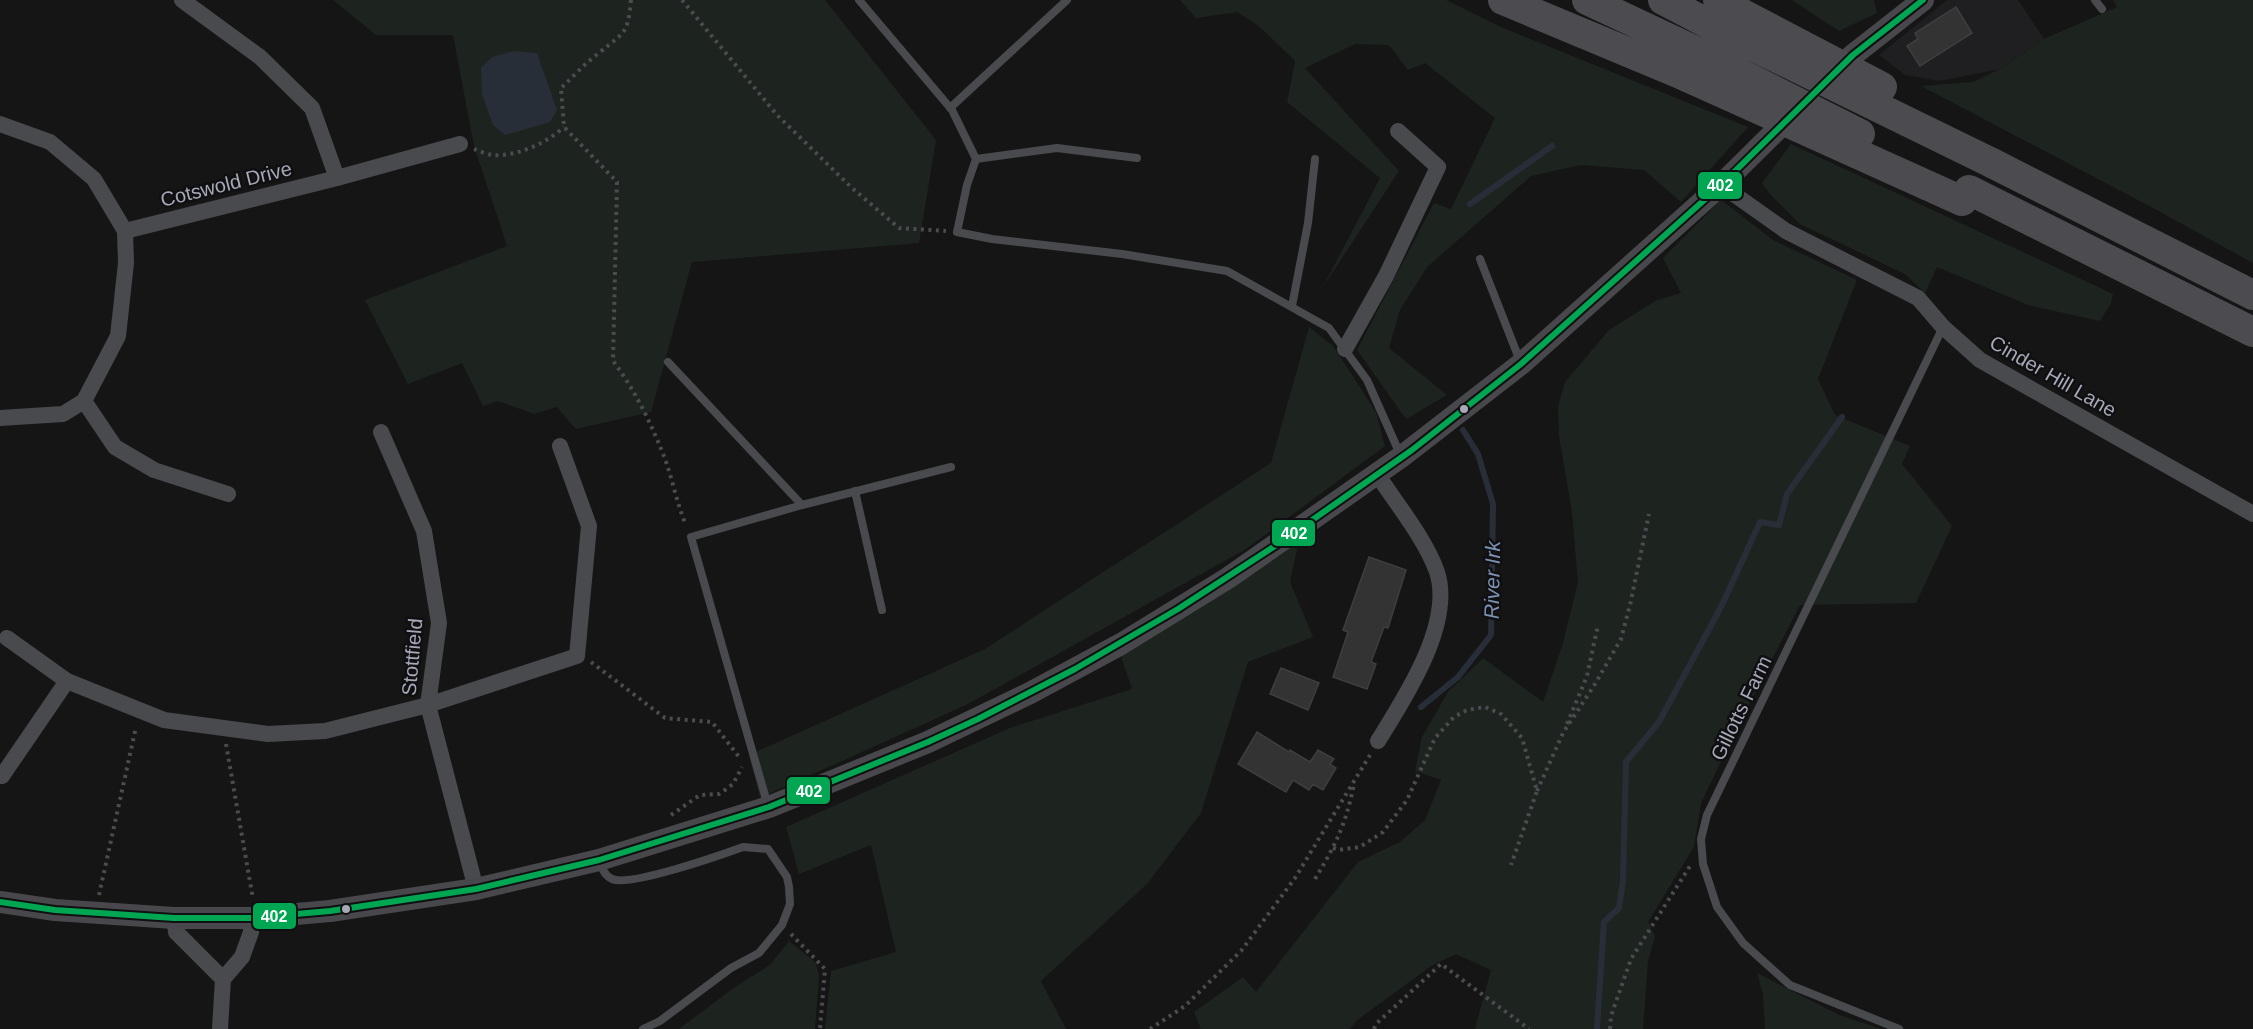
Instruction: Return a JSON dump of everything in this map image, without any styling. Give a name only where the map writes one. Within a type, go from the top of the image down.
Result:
[{"type":"highway","points":[[1503,0],[1693,64]]},
{"type":"highway","points":[[1587,0],[1693,64],[1965,196],[2126,269],[2253,332]]},
{"type":"highway","points":[[1663,0],[1728,15],[1995,156],[2180,260],[2253,295]]},
{"type":"main road","points":[[0,902],[94,913],[174,918],[254,918],[330,911],[476,889],[599,860],[769,807],[978,719],[1121,644],[1228,578],[1406,454],[1521,364],[1721,185],[1853,55],[1923,0]]},
{"type":"street","points":[[182,0],[260,57],[312,108],[337,178]]},
{"type":"street","points":[[0,124],[50,142],[94,179],[124,231],[126,262],[118,336],[84,401],[63,414],[0,418]]},
{"type":"street","points":[[1345,349],[1386,276],[1438,167],[1398,131]]},
{"type":"street","name":"Cotswold Drive","points":[[124,231],[337,178],[460,144]]},
{"type":"street","name":"Cinder Hill Lane","points":[[1721,185],[1786,231],[1918,298],[1943,327],[1980,360],[2253,514]]},
{"type":"street","points":[[84,401],[115,447],[154,470],[228,494]]},
{"type":"street","name":"Stottfield","points":[[381,432],[424,531],[439,623],[428,705],[476,889]]},
{"type":"street","points":[[7,638],[67,681],[164,720],[268,734],[326,731],[428,705],[577,656],[589,526],[560,446]]},
{"type":"street","points":[[1377,474],[1430,554],[1438,574],[1440,587],[1438,617],[1424,662],[1378,741]]},
{"type":"street","points":[[0,776],[67,681]]},
{"type":"street","points":[[174,918],[176,932],[223,979]]},
{"type":"street","points":[[220,1029],[223,979],[242,957],[254,918]]},
{"type":"lane","points":[[859,0],[950,108],[976,159],[957,232],[992,239],[1122,254],[1227,272],[1329,328],[1367,380],[1406,454]]},
{"type":"lane","points":[[950,108],[1067,0]]},
{"type":"lane","points":[[2095,0],[2102,9]]},
{"type":"lane","points":[[976,159],[1056,148],[1137,158]]},
{"type":"lane","points":[[1292,306],[1308,223],[1315,159]]},
{"type":"lane","points":[[1480,259],[1521,364]]},
{"type":"lane","name":"Gillotts Farm","points":[[1899,1029],[1790,985],[1743,943],[1718,907],[1703,864],[1701,839],[1707,815],[1943,327]]},
{"type":"lane","points":[[668,362],[802,505]]},
{"type":"lane","points":[[769,807],[691,537],[951,466]]},
{"type":"lane","points":[[855,491],[882,610]]},
{"type":"lane","points":[[599,860],[604,872],[614,880],[622,880],[644,877],[743,847],[768,849],[787,877],[790,904],[782,925],[759,953],[731,969],[660,1021],[643,1029]]},
{"type":"path","points":[[631,0],[628,24],[620,39],[598,53],[561,88],[564,127],[617,182],[613,361],[625,377],[656,438],[682,517],[691,537]]},
{"type":"path","points":[[682,0],[777,115],[852,188],[899,228],[957,232]]},
{"type":"path","points":[[460,144],[492,155],[515,153],[543,142],[556,135],[564,127]]},
{"type":"path","points":[[1563,733],[1621,639],[1649,514]]},
{"type":"path","points":[[1511,865],[1517,854],[1537,791],[1587,676],[1598,625]]},
{"type":"path","points":[[577,656],[596,664],[665,718],[712,722],[740,757],[743,766],[734,784],[719,794],[700,795],[670,816],[675,836]]},
{"type":"path","points":[[1333,848],[1338,850],[1360,847],[1383,832],[1407,800],[1435,738],[1454,717],[1467,710],[1485,707],[1501,714],[1522,738],[1537,791]]},
{"type":"path","points":[[94,913],[140,711]]},
{"type":"path","points":[[223,729],[254,918]]},
{"type":"path","points":[[1150,1029],[1185,1006],[1241,951],[1295,878],[1378,741]]},
{"type":"path","points":[[1315,879],[1333,848],[1347,816],[1354,780]]},
{"type":"path","points":[[1610,1029],[1611,1016],[1631,959],[1689,867],[1702,851]]},
{"type":"path","points":[[782,925],[825,969],[820,1029]]},
{"type":"path","points":[[1374,1029],[1376,1024],[1441,964],[1529,1029]]},
{"type":"shaded area","points":[[333,0],[825,0],[936,140],[919,243],[692,262],[651,412],[576,429],[557,407],[534,414],[498,401],[483,406],[462,363],[408,384],[365,300],[507,246],[474,146],[453,35],[376,35]]},
{"type":"shaded area","points":[[1180,0],[1446,0],[1503,28],[1748,127],[1681,202],[1644,170],[1581,165],[1531,176],[1427,267],[1400,310],[1389,348],[1447,395],[1406,419],[1357,350],[1434,203],[1451,209],[1495,118],[1425,63],[1408,70],[1389,45],[1355,44],[1305,68],[1399,171],[1323,287],[1380,178],[1287,102],[1295,61],[1259,26],[1237,12],[1196,18]]},
{"type":"shaded area","points":[[1792,0],[1874,0],[1877,13],[1839,31]]},
{"type":"shaded area","points":[[1947,0],[2018,0],[2044,39],[2000,69],[1940,81],[1905,75],[1879,55]]},
{"type":"shaded area","points":[[2113,0],[2253,0],[2253,263],[1921,86],[1973,82],[2000,69],[2044,39],[2117,7]]},
{"type":"shaded area","points":[[514,51],[537,53],[557,110],[550,122],[505,135],[493,125],[482,94],[481,68],[492,57]]},
{"type":"shaded area","points":[[1791,144],[2113,294],[2111,303],[2100,321],[2028,305],[1937,267],[1925,293],[1905,274],[1800,224],[1770,194],[1762,183]]},
{"type":"shaded area","points":[[1721,200],[1773,240],[1857,280],[1818,379],[1835,415],[1910,446],[1902,464],[1952,526],[1916,603],[1800,605],[1701,803],[1694,847],[1648,922],[1655,936],[1648,962],[1643,1029],[1475,1029],[1491,970],[1456,954],[1431,966],[1356,1021],[1350,1029],[1201,1029],[1194,1012],[1243,977],[1256,992],[1358,862],[1400,842],[1425,820],[1441,780],[1415,771],[1422,737],[1448,692],[1483,658],[1543,702],[1562,646],[1578,582],[1572,513],[1559,436],[1558,406],[1565,382],[1609,330],[1657,300],[1681,293],[1663,258]]},
{"type":"shaded area","points":[[1309,327],[1333,346],[1376,412],[1385,446],[1246,549],[968,704],[760,798],[749,755],[985,649],[1271,463]]},
{"type":"shaded area","points":[[1300,535],[1290,582],[1313,637],[1248,662],[1201,813],[1147,884],[1041,981],[1066,1029],[825,1029],[831,971],[896,952],[871,845],[799,874],[786,827],[1010,728],[1132,689],[1121,657]]},
{"type":"shaded area","points":[[789,941],[816,963],[819,976],[815,1029],[679,1029],[735,987],[770,965]]},
{"type":"shaded area","points":[[1757,973],[1839,1015],[1881,1029],[1765,1029],[1763,994]]},
{"type":"building","points":[[1956,7],[1972,33],[1920,66],[1907,46],[1918,39],[1915,33]]},
{"type":"building","points":[[1369,557],[1406,570],[1388,628],[1384,627],[1371,662],[1376,664],[1367,689],[1333,677],[1348,632],[1343,630]]},
{"type":"building","points":[[1281,668],[1319,683],[1308,710],[1270,694]]},
{"type":"building","points":[[1257,732],[1310,762],[1318,750],[1334,759],[1330,764],[1336,768],[1323,790],[1313,784],[1309,790],[1293,780],[1286,792],[1238,764]]},
{"type":"waterway","name":"River Irk","points":[[1470,204],[1552,146]]},
{"type":"waterway","points":[[1597,1029],[1604,922],[1619,908],[1623,881],[1626,762],[1659,722],[1722,605],[1760,522],[1779,525],[1787,494],[1842,417]]},
{"type":"waterway","name":"River Irk","points":[[1421,707],[1458,677],[1491,635],[1493,504],[1478,454],[1463,430]]},
{"type":"transit line","name":"402","points":[[0,902],[55,910],[174,918],[251,918],[330,911],[476,889],[599,860],[769,807],[978,719],[1075,669],[1178,609],[1278,544],[1412,450],[1521,364],[1721,185],[1853,55],[1923,0]]}]
